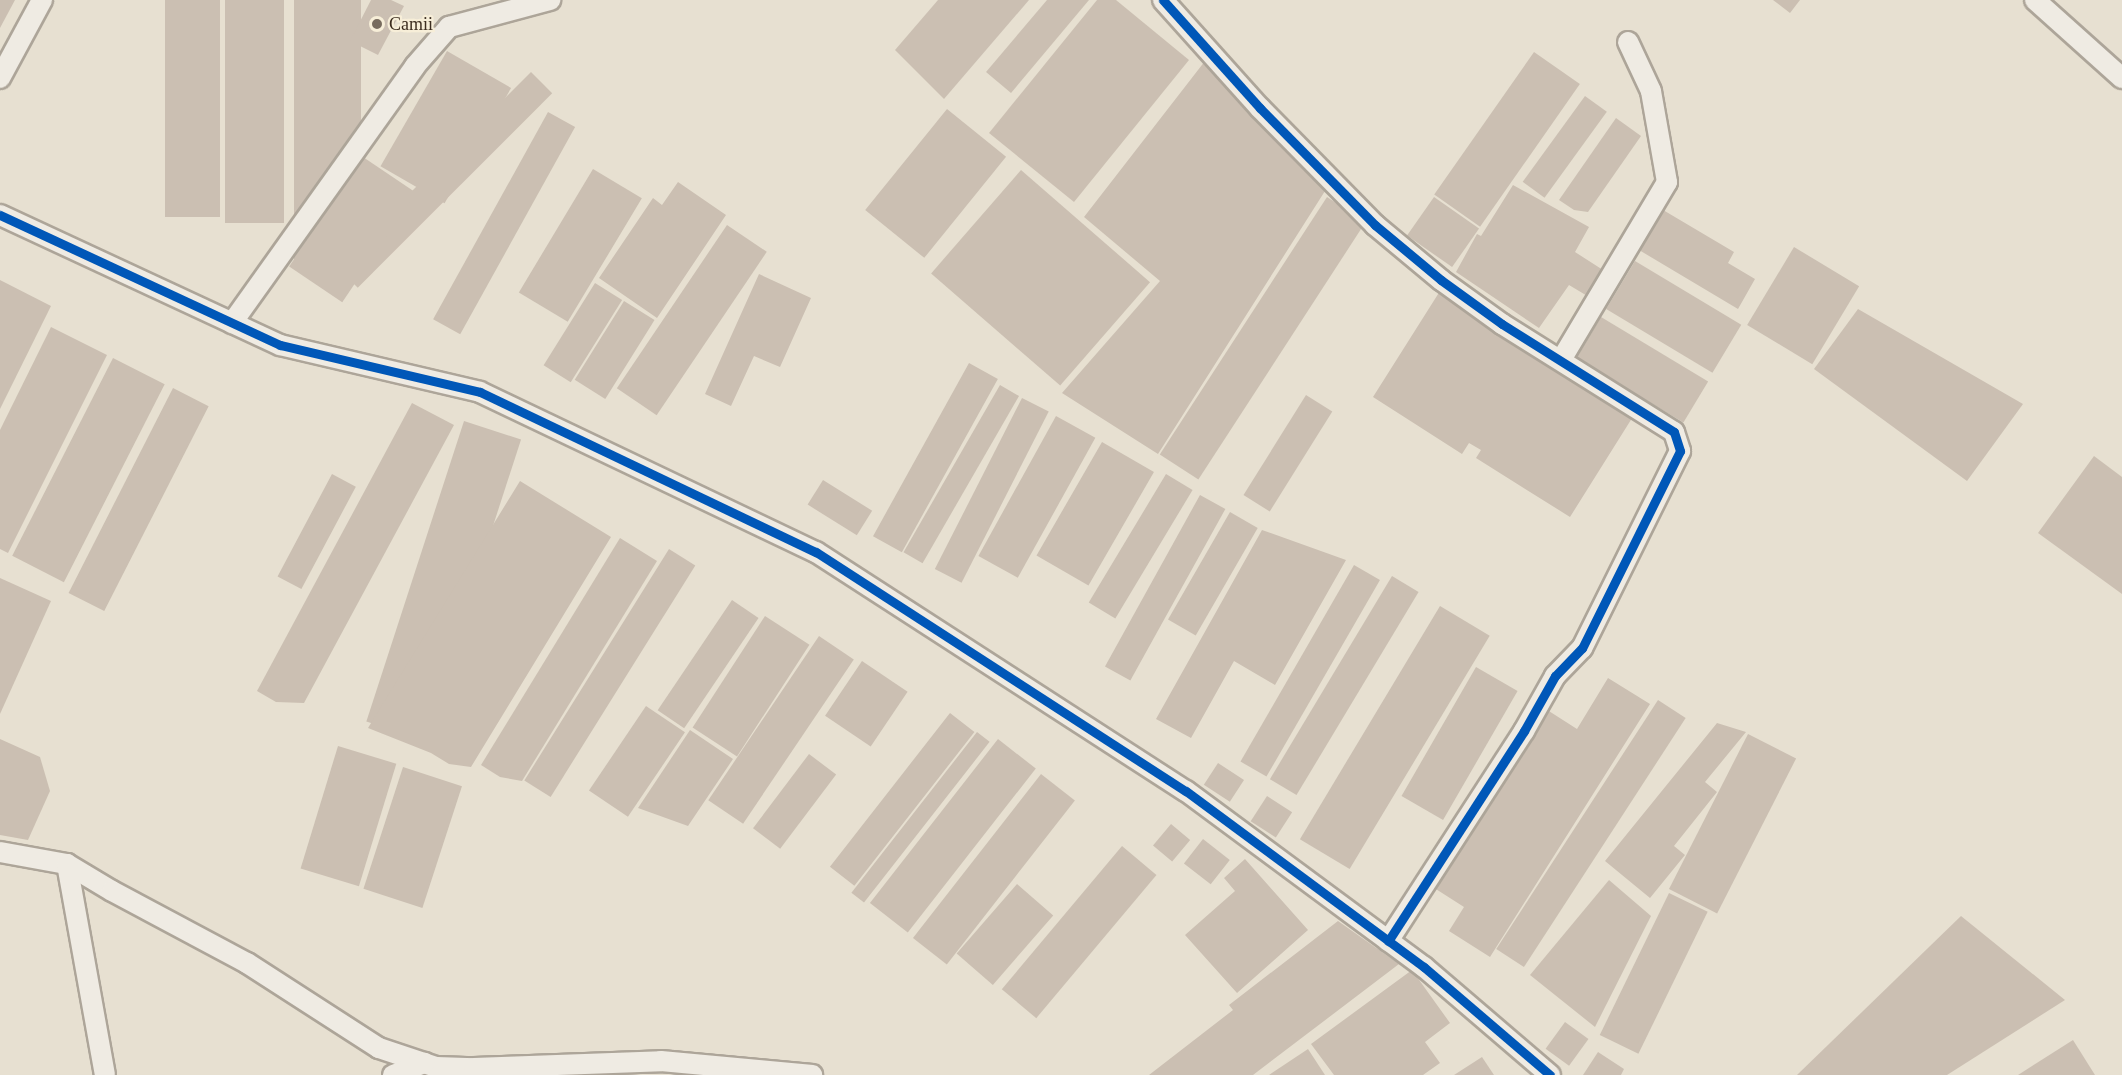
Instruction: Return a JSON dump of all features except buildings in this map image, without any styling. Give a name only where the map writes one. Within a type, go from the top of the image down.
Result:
[{"type":"street","points":[[0,78],[42,0]]},
{"type":"street","points":[[232,323],[415,66],[449,27],[550,0]]},
{"type":"street","points":[[1163,0],[1260,108],[1375,225],[1441,280],[1502,324],[1674,432],[1680,451],[1582,648],[1555,676],[1524,731],[1388,941]]},
{"type":"street","points":[[2035,0],[2122,78]]},
{"type":"street","points":[[1561,360],[1667,182],[1651,91],[1628,42]]},
{"type":"street","points":[[0,215],[280,345],[480,392],[816,552],[1186,791],[1424,967],[1550,1075]]},
{"type":"street","points":[[0,852],[67,864],[112,891],[247,963],[379,1048],[423,1069]]},
{"type":"street","points":[[67,864],[105,1075]]},
{"type":"street","points":[[393,1075],[436,1067],[474,1068],[661,1060],[812,1075]]},
{"type":"cycle path","points":[[1163,0],[1260,108],[1375,225],[1441,280],[1502,324],[1674,432],[1680,451],[1582,648],[1555,676],[1524,731],[1388,941]]},
{"type":"cycle path","points":[[0,215],[280,345],[480,392],[816,552],[1186,791],[1424,967],[1550,1075]]},
{"type":"place","name":"Camii","points":[[377,24]]}]
